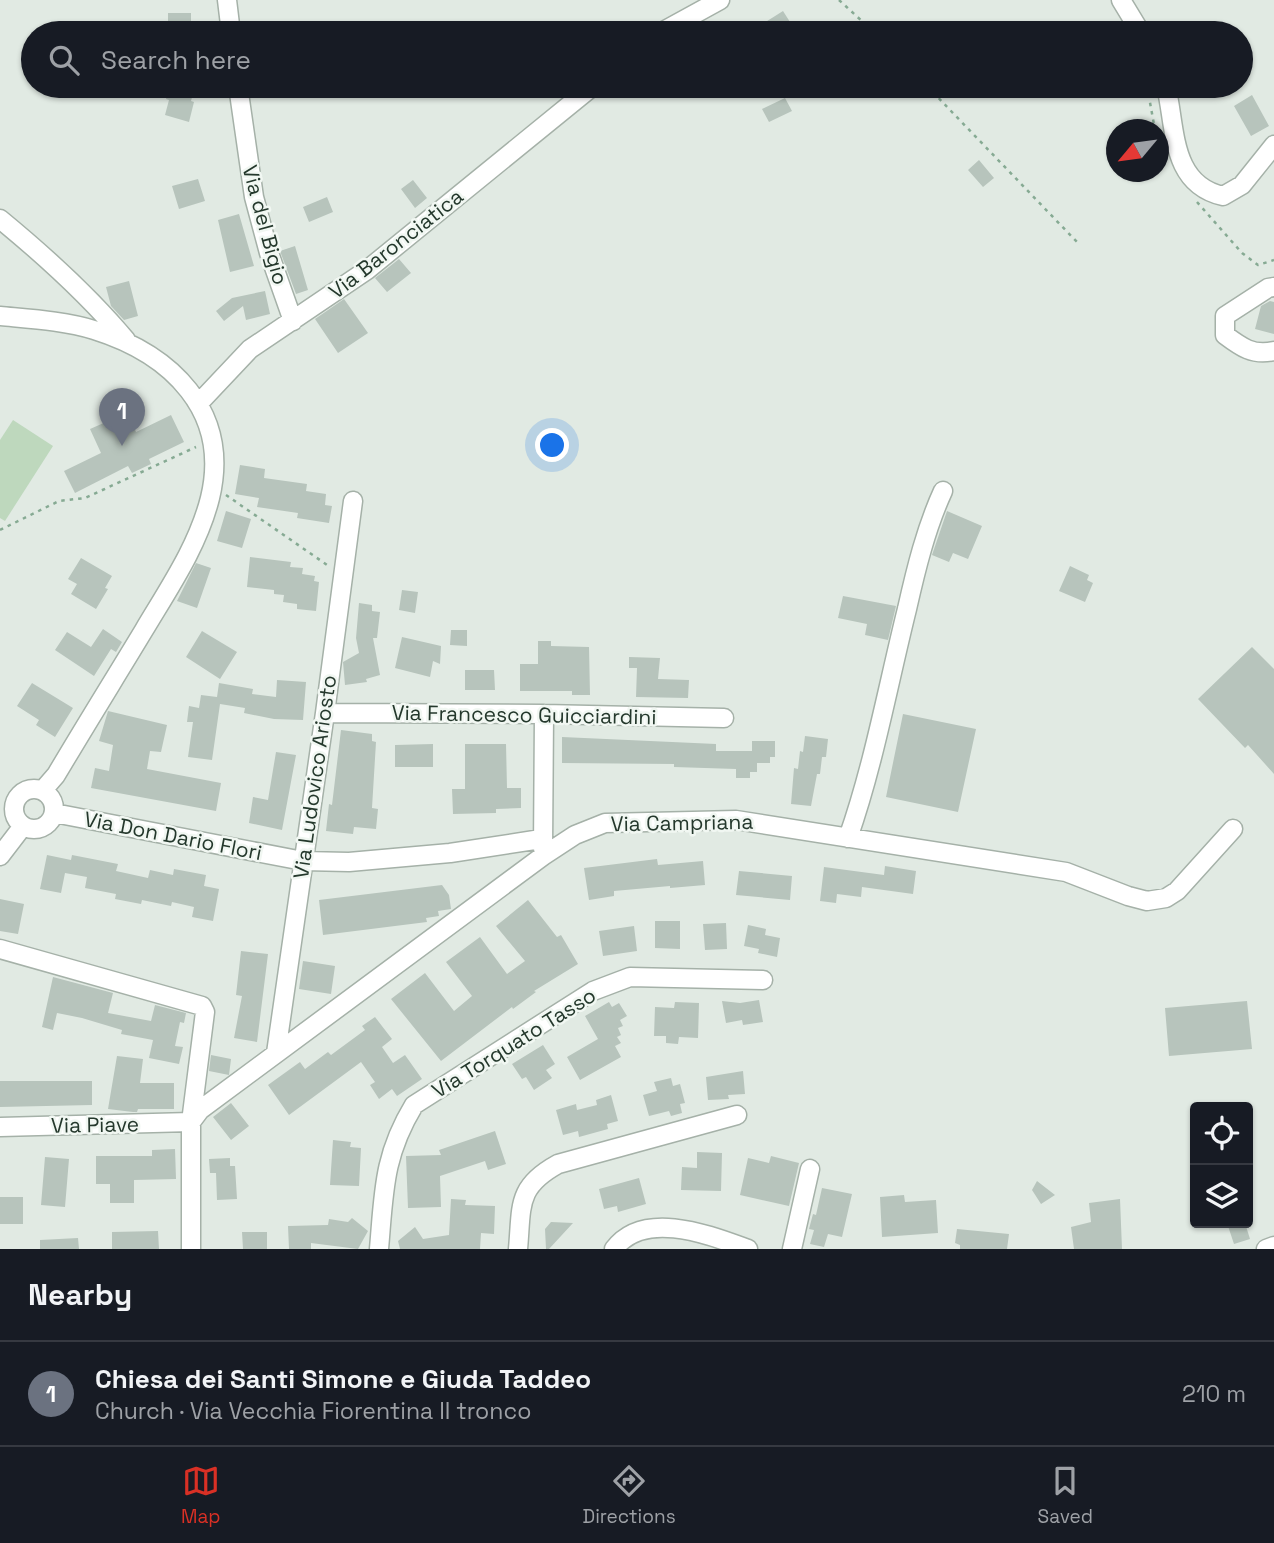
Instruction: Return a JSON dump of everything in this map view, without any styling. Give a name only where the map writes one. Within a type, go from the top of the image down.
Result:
[{"type":"street","points":[[227,0],[230,21]]},
{"type":"street","points":[[682,21],[720,0]]},
{"type":"street","points":[[1121,0],[1134,21]]},
{"type":"street","name":"Via del Bigio","points":[[240,98],[254,198],[269,253],[293,321]]},
{"type":"street","name":"Via Baronciatica","points":[[199,403],[250,349],[367,270],[578,98]]},
{"type":"street","points":[[1168,98],[1172,133],[1182,160],[1194,182],[1209,193],[1223,196],[1242,185],[1274,145]]},
{"type":"street","points":[[0,219],[106,316],[128,342]]},
{"type":"street","points":[[1274,287],[1268,288],[1225,316],[1225,335],[1245,350],[1265,354],[1274,351]]},
{"type":"street","points":[[0,316],[92,329],[128,342],[155,356],[199,403],[206,420],[215,467],[200,530],[179,572],[56,775],[43,790]]},
{"type":"street","points":[[848,838],[913,583],[943,491]]},
{"type":"street","name":"Via Ludovico Ariosto","points":[[276,1053],[353,501]]},
{"type":"street","name":"Via Francesco Guicciardini","points":[[325,713],[724,718]]},
{"type":"street","points":[[542,847],[544,714]]},
{"type":"street","points":[[36,788],[43,790],[52,800],[54,813],[50,821],[33,830],[23,826],[16,818],[8,797],[36,788]]},
{"type":"street","name":"Via Don Dario Flori","points":[[54,813],[303,861],[349,862],[542,847]]},
{"type":"street","name":"Via Campriana","points":[[191,1122],[200,1110],[542,847],[589,828],[622,821],[736,820],[1066,872],[1138,900],[1156,901],[1177,891],[1233,830]]},
{"type":"street","points":[[0,856],[23,826]]},
{"type":"street","points":[[0,949],[202,1006],[205,1012],[191,1122],[191,1249]]},
{"type":"street","name":"Via Torquato Tasso","points":[[379,1249],[390,1156],[400,1128],[414,1105],[593,991],[620,979],[642,976],[763,980]]},
{"type":"street","points":[[518,1249],[522,1201],[528,1187],[541,1174],[558,1164],[737,1115]]},
{"type":"street","name":"Via Piave","points":[[0,1127],[191,1122]]},
{"type":"street","points":[[792,1249],[810,1169]]},
{"type":"street","points":[[614,1249],[628,1234],[662,1228],[719,1238],[748,1249]]},
{"type":"street","points":[[1266,1249],[1274,1246]]},
{"type":"path","points":[[839,0],[863,21]]},
{"type":"path","points":[[939,98],[1077,242]]},
{"type":"path","points":[[1149,98],[1153,119]]},
{"type":"path","points":[[1191,196],[1242,253],[1258,265],[1274,260]]},
{"type":"path","points":[[0,530],[60,501],[85,498],[196,447],[212,444]]},
{"type":"path","points":[[212,485],[343,577]]},
{"type":"green space","points":[[13,420],[53,446],[5,521],[0,518],[0,440]]},
{"type":"building","points":[[783,11],[789,21],[767,21]]},
{"type":"building","points":[[168,13],[191,13],[191,21],[168,21]]},
{"type":"building","points":[[1253,97],[1269,126],[1251,136],[1234,106]]},
{"type":"building","points":[[192,98],[191,101],[194,102],[189,122],[165,115],[169,100],[166,99]]},
{"type":"building","points":[[785,98],[792,111],[769,122],[762,109]]},
{"type":"building","points":[[979,160],[994,178],[983,187],[968,170]]},
{"type":"building","points":[[198,179],[205,201],[179,209],[172,186]]},
{"type":"building","points":[[413,180],[427,198],[415,208],[401,189]]},
{"type":"building","points":[[327,197],[333,212],[309,222],[303,207]]},
{"type":"building","points":[[239,214],[254,266],[230,272],[218,220]]},
{"type":"building","points":[[295,246],[308,290],[296,294],[280,251]]},
{"type":"building","points":[[399,259],[411,273],[387,292],[375,278]]},
{"type":"building","points":[[129,281],[138,316],[124,320],[111,306],[106,287]]},
{"type":"building","points":[[265,291],[270,314],[246,320],[243,306],[224,321],[216,311],[232,298]]},
{"type":"building","points":[[344,299],[368,333],[338,353],[315,319]]},
{"type":"building","points":[[1270,301],[1274,302],[1274,334],[1255,329],[1261,306]]},
{"type":"building","points":[[122,415],[125,421],[130,419],[136,432],[171,415],[184,442],[149,459],[151,464],[132,473],[128,466],[75,493],[64,471],[101,453],[90,429]]},
{"type":"building","points":[[240,465],[265,469],[264,478],[307,484],[306,491],[326,494],[325,505],[332,506],[329,523],[297,518],[298,513],[257,507],[259,498],[235,494]]},
{"type":"building","points":[[226,511],[251,519],[242,548],[217,541]]},
{"type":"building","points":[[947,511],[982,526],[968,559],[953,553],[949,562],[932,555]]},
{"type":"building","points":[[250,557],[291,562],[290,567],[303,568],[302,574],[315,576],[314,581],[319,582],[316,611],[297,609],[297,604],[283,602],[284,595],[274,594],[274,590],[247,587]]},
{"type":"building","points":[[81,558],[112,576],[96,609],[71,594],[77,584],[68,579]]},
{"type":"building","points":[[196,563],[211,568],[197,608],[177,601]]},
{"type":"building","points":[[1070,566],[1089,575],[1087,580],[1093,583],[1085,602],[1059,591]]},
{"type":"building","points":[[402,590],[418,592],[415,613],[399,610]]},
{"type":"building","points":[[843,596],[896,606],[888,640],[865,635],[867,624],[838,618]]},
{"type":"building","points":[[359,603],[372,605],[372,611],[380,612],[377,638],[373,638],[380,675],[366,679],[367,682],[345,685],[343,662],[359,653],[356,638]]},
{"type":"building","points":[[103,629],[122,642],[116,652],[111,649],[94,676],[55,650],[67,632],[91,647]]},
{"type":"building","points":[[451,630],[467,630],[467,646],[450,645]]},
{"type":"building","points":[[202,631],[237,652],[220,679],[186,657]]},
{"type":"building","points":[[402,637],[441,646],[440,664],[433,661],[430,677],[395,668]]},
{"type":"building","points":[[538,641],[551,641],[551,646],[589,647],[590,695],[572,695],[572,691],[520,691],[520,664],[538,664]]},
{"type":"building","points":[[1252,647],[1274,669],[1274,774],[1248,745],[1245,748],[1198,699]]},
{"type":"building","points":[[629,657],[660,658],[658,679],[689,680],[688,698],[636,697],[637,668],[629,668]]},
{"type":"building","points":[[465,670],[494,670],[495,690],[465,690]]},
{"type":"building","points":[[277,680],[306,682],[303,720],[274,719],[244,713],[245,708],[220,704],[212,760],[188,757],[193,722],[187,722],[189,706],[199,708],[201,695],[217,697],[219,683],[253,689],[252,694],[276,697]]},
{"type":"building","points":[[32,683],[73,708],[55,737],[36,725],[39,720],[17,706]]},
{"type":"building","points":[[108,711],[167,725],[161,752],[150,751],[147,769],[221,783],[216,811],[91,788],[95,768],[109,771],[113,745],[99,741]]},
{"type":"building","points":[[903,714],[976,729],[958,812],[886,797]]},
{"type":"building","points":[[341,730],[372,734],[372,741],[376,742],[372,808],[378,809],[376,829],[354,827],[353,834],[326,831],[329,804],[332,805]]},
{"type":"building","points":[[805,736],[828,739],[826,757],[822,757],[811,806],[791,804],[794,768],[798,769]]},
{"type":"building","points":[[562,737],[716,744],[716,751],[752,751],[752,741],[775,741],[775,757],[770,757],[770,763],[757,763],[757,772],[750,772],[750,778],[736,778],[736,769],[674,767],[674,764],[562,763]]},
{"type":"building","points":[[433,744],[433,767],[395,767],[395,745]]},
{"type":"building","points":[[465,744],[506,744],[507,788],[521,788],[521,808],[496,809],[496,813],[453,814],[452,789],[465,789]]},
{"type":"building","points":[[276,752],[296,755],[282,830],[249,823],[253,797],[268,800]]},
{"type":"building","points":[[47,855],[71,860],[72,855],[118,864],[116,871],[148,878],[150,870],[173,875],[174,869],[206,875],[204,886],[219,889],[213,921],[192,917],[194,907],[172,902],[171,906],[142,900],[141,904],[115,899],[116,894],[85,888],[87,877],[65,873],[61,893],[40,889]]},
{"type":"building","points":[[657,859],[658,865],[703,861],[705,885],[614,891],[614,896],[589,900],[584,868]]},
{"type":"building","points":[[885,866],[916,871],[913,894],[862,887],[861,897],[837,894],[836,903],[820,901],[824,867],[884,875]]},
{"type":"building","points":[[739,871],[792,876],[790,900],[736,895]]},
{"type":"building","points":[[442,885],[449,895],[451,909],[438,911],[439,916],[426,918],[427,922],[323,935],[319,900]]},
{"type":"building","points":[[0,899],[24,904],[18,934],[0,931]]},
{"type":"building","points":[[528,900],[557,937],[561,935],[578,964],[534,991],[536,992],[441,1061],[391,999],[425,973],[454,1011],[472,996],[446,962],[480,937],[507,974],[525,961],[496,926]]},
{"type":"building","points":[[655,921],[680,921],[680,949],[655,948]]},
{"type":"building","points":[[726,923],[727,949],[705,950],[703,924]]},
{"type":"building","points":[[748,925],[766,929],[765,935],[780,938],[777,957],[758,953],[759,949],[744,946]]},
{"type":"building","points":[[634,926],[637,951],[603,956],[599,931]]},
{"type":"building","points":[[241,951],[268,954],[257,1042],[234,1038],[242,996],[236,995]]},
{"type":"building","points":[[303,961],[335,966],[331,994],[299,989]]},
{"type":"building","points":[[53,977],[113,993],[108,1013],[151,1021],[155,1005],[186,1013],[184,1023],[180,1022],[175,1046],[183,1047],[179,1064],[149,1058],[153,1040],[121,1034],[122,1030],[82,1018],[57,1013],[53,1030],[42,1027]]},
{"type":"building","points":[[759,1000],[763,1022],[743,1025],[742,1020],[726,1023],[722,1001],[740,1003]]},
{"type":"building","points":[[1247,1001],[1252,1049],[1169,1056],[1165,1008]]},
{"type":"building","points":[[609,1002],[612,1007],[619,1003],[627,1016],[620,1020],[623,1026],[618,1028],[621,1035],[617,1037],[621,1043],[615,1046],[621,1057],[580,1080],[567,1057],[598,1039],[585,1016]]},
{"type":"building","points":[[675,1002],[699,1003],[698,1038],[679,1037],[678,1044],[666,1043],[666,1036],[654,1036],[655,1007],[674,1008]]},
{"type":"building","points":[[375,1017],[392,1039],[382,1047],[393,1063],[405,1055],[422,1079],[397,1096],[392,1089],[379,1099],[370,1085],[375,1082],[361,1062],[289,1115],[268,1085],[300,1062],[305,1069],[328,1052],[331,1055],[365,1030],[362,1026]]},
{"type":"building","points":[[543,1045],[555,1064],[546,1070],[552,1078],[534,1090],[526,1077],[522,1079],[512,1064]]},
{"type":"building","points":[[211,1055],[231,1059],[229,1075],[209,1071]]},
{"type":"building","points":[[117,1056],[143,1059],[140,1083],[174,1083],[174,1109],[138,1109],[133,1112],[108,1109]]},
{"type":"building","points":[[743,1071],[745,1094],[728,1095],[729,1099],[708,1100],[706,1077]]},
{"type":"building","points":[[671,1078],[673,1086],[680,1084],[685,1103],[680,1104],[682,1113],[671,1116],[669,1111],[649,1116],[643,1095],[657,1091],[654,1082]]},
{"type":"building","points":[[0,1081],[92,1081],[92,1105],[0,1107]]},
{"type":"building","points":[[611,1095],[618,1121],[607,1124],[608,1129],[579,1137],[578,1131],[563,1135],[556,1110],[576,1104],[577,1110],[597,1105],[596,1100]]},
{"type":"building","points":[[231,1103],[249,1126],[231,1140],[213,1117]]},
{"type":"building","points":[[495,1131],[506,1164],[488,1170],[485,1161],[440,1176],[441,1207],[408,1208],[406,1156],[441,1155],[439,1150]]},
{"type":"building","points":[[333,1140],[351,1142],[350,1147],[361,1148],[359,1186],[330,1185]]},
{"type":"building","points":[[175,1149],[176,1179],[134,1180],[134,1203],[110,1203],[110,1184],[96,1184],[96,1156],[152,1156],[152,1150]]},
{"type":"building","points":[[697,1152],[722,1153],[721,1191],[681,1190],[682,1167],[697,1168]]},
{"type":"building","points":[[771,1156],[799,1163],[789,1206],[740,1195],[748,1158],[769,1163]]},
{"type":"building","points":[[45,1157],[69,1159],[65,1207],[41,1205]]},
{"type":"building","points":[[230,1158],[230,1166],[235,1166],[237,1199],[217,1200],[216,1173],[210,1173],[209,1159]]},
{"type":"building","points":[[639,1178],[646,1204],[618,1212],[617,1206],[604,1209],[599,1189]]},
{"type":"building","points":[[1037,1181],[1055,1195],[1041,1204],[1032,1190]]},
{"type":"building","points":[[822,1188],[852,1194],[842,1237],[828,1234],[824,1247],[810,1244],[814,1230],[809,1229],[813,1214],[816,1215]]},
{"type":"building","points":[[904,1195],[905,1202],[936,1200],[938,1233],[882,1237],[880,1197]]},
{"type":"building","points":[[0,1197],[23,1197],[23,1224],[0,1224]]},
{"type":"building","points":[[451,1199],[466,1200],[465,1205],[495,1206],[494,1234],[481,1233],[480,1249],[400,1249],[398,1241],[415,1227],[423,1239],[449,1235]]},
{"type":"building","points":[[1120,1199],[1122,1249],[1074,1249],[1071,1227],[1091,1222],[1089,1203]]},
{"type":"building","points":[[352,1218],[368,1231],[358,1249],[311,1243],[311,1249],[289,1249],[288,1226],[328,1225],[329,1219],[348,1222]]},
{"type":"building","points":[[551,1222],[573,1223],[546,1249],[545,1229]]},
{"type":"building","points":[[1229,1228],[1247,1228],[1250,1239],[1234,1244]]},
{"type":"building","points":[[957,1229],[1009,1234],[1007,1249],[960,1249],[960,1245],[955,1243]]},
{"type":"building","points":[[158,1231],[159,1249],[112,1249],[112,1232]]},
{"type":"building","points":[[242,1232],[267,1232],[267,1249],[243,1249]]},
{"type":"building","points":[[78,1238],[79,1249],[40,1249],[40,1240]]},
{"type":"place","name":"Chiesa dei Santi Simone e Giuda Taddeo","points":[[122,446]]}]
